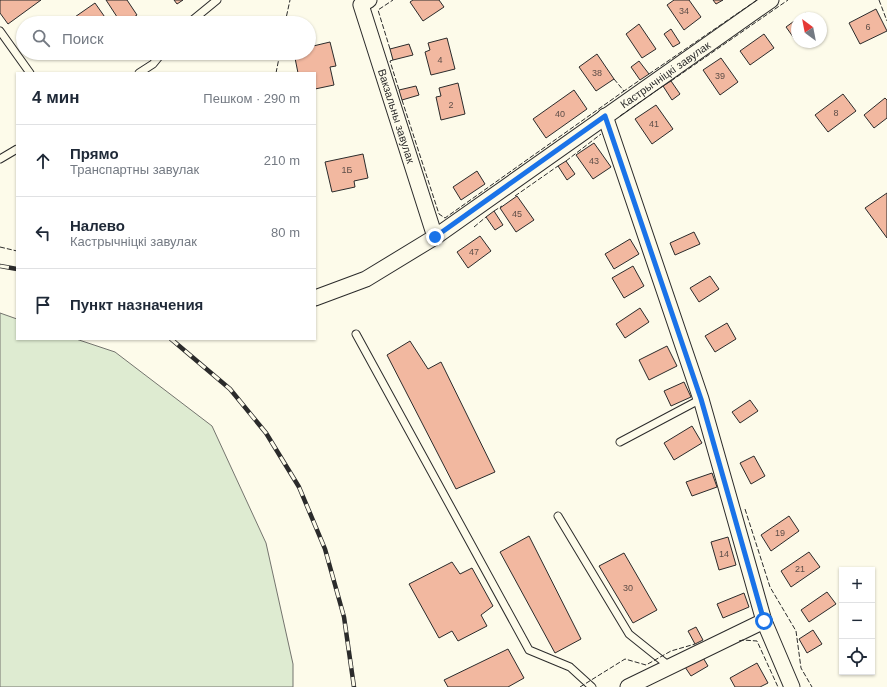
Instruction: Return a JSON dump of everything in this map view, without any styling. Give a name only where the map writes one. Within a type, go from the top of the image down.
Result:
[{"type":"street","name":"Вакзальны завулак","points":[[369,0],[361,5],[435,237]]},
{"type":"street","name":"Кастрычніцкі завулак","points":[[316,298],[366,279],[435,237],[770,0]]},
{"type":"street","points":[[605,116],[701,399],[764,621],[792,687]]},
{"type":"street","points":[[628,687],[764,621]]},
{"type":"lane","points":[[198,16],[217,0]]},
{"type":"lane","points":[[0,32],[16,54]]},
{"type":"lane","points":[[20,60],[29,72]]},
{"type":"lane","points":[[141,72],[156,60]]},
{"type":"lane","points":[[0,159],[16,150]]},
{"type":"lane","points":[[356,334],[529,650],[570,667],[592,687]]},
{"type":"lane","points":[[620,442],[701,399]]},
{"type":"lane","points":[[558,516],[629,634],[669,666]]},
{"type":"green space","points":[[0,313],[16,319],[16,340],[79,340],[115,352],[212,426],[266,543],[293,664],[293,687],[0,687]]},
{"type":"building","points":[[0,0],[41,0],[19,16],[16,16],[16,18],[8,24],[0,13]]},
{"type":"building","points":[[106,0],[127,0],[137,15],[136,16],[116,16]]},
{"type":"building","points":[[174,0],[183,0],[177,4]]},
{"type":"building","points":[[413,0],[439,0],[444,7],[423,21],[410,2]]},
{"type":"building","points":[[674,0],[689,0],[701,17],[684,30],[667,5]]},
{"type":"building","points":[[713,0],[723,0],[716,4]]},
{"type":"building","points":[[95,3],[104,16],[76,16]]},
{"type":"building","points":[[876,9],[887,31],[860,44],[849,23]]},
{"type":"building","points":[[791,23],[791,34],[786,27]]},
{"type":"building","points":[[639,24],[656,49],[642,58],[626,34]]},
{"type":"building","points":[[671,29],[680,43],[673,47],[664,34]]},
{"type":"building","points":[[764,34],[774,48],[750,65],[740,51]]},
{"type":"building","points":[[447,38],[455,69],[431,75],[425,52],[430,50],[428,43]]},
{"type":"building","points":[[330,42],[336,66],[330,67],[334,85],[316,89],[316,72],[298,72],[295,60],[316,60],[316,45]]},
{"type":"building","points":[[409,44],[413,55],[393,60],[390,49]]},
{"type":"building","points":[[597,54],[614,79],[596,91],[579,67]]},
{"type":"building","points":[[721,58],[738,82],[720,95],[703,70]]},
{"type":"building","points":[[639,61],[649,74],[640,80],[631,67]]},
{"type":"building","points":[[671,81],[680,94],[672,100],[663,86]]},
{"type":"building","points":[[458,83],[465,114],[441,120],[436,97],[441,96],[439,88]]},
{"type":"building","points":[[416,86],[419,95],[402,100],[399,90]]},
{"type":"building","points":[[574,90],[587,109],[546,138],[533,119]]},
{"type":"building","points":[[843,94],[856,111],[828,132],[815,115]]},
{"type":"building","points":[[885,98],[887,100],[887,118],[874,128],[864,115]]},
{"type":"building","points":[[656,105],[673,129],[652,144],[635,119]]},
{"type":"building","points":[[594,143],[611,167],[593,179],[576,155]]},
{"type":"building","points":[[363,154],[368,178],[354,181],[355,187],[332,192],[325,162]]},
{"type":"building","points":[[566,161],[575,174],[567,180],[558,166]]},
{"type":"building","points":[[477,171],[485,184],[461,200],[453,187]]},
{"type":"building","points":[[887,193],[887,238],[865,208]]},
{"type":"building","points":[[517,196],[534,220],[516,232],[500,208]]},
{"type":"building","points":[[494,211],[503,225],[495,230],[486,217]]},
{"type":"building","points":[[694,232],[700,244],[675,255],[670,243]]},
{"type":"building","points":[[480,236],[491,251],[468,268],[457,252]]},
{"type":"building","points":[[630,239],[639,254],[614,269],[605,254]]},
{"type":"building","points":[[633,266],[644,286],[624,298],[612,278]]},
{"type":"building","points":[[710,276],[719,289],[699,302],[690,288]]},
{"type":"building","points":[[640,308],[649,322],[625,338],[616,324]]},
{"type":"building","points":[[727,323],[736,339],[715,352],[705,336]]},
{"type":"building","points":[[410,341],[428,369],[441,362],[495,472],[456,489],[387,355]]},
{"type":"building","points":[[667,346],[677,366],[649,380],[639,360]]},
{"type":"building","points":[[684,382],[691,397],[671,406],[664,391]]},
{"type":"building","points":[[750,400],[758,411],[740,423],[732,412]]},
{"type":"building","points":[[692,426],[702,443],[674,460],[664,443]]},
{"type":"building","points":[[754,456],[765,476],[751,484],[740,463]]},
{"type":"building","points":[[712,473],[717,487],[692,496],[686,482]]},
{"type":"building","points":[[789,516],[799,531],[771,551],[761,535]]},
{"type":"building","points":[[529,536],[581,639],[555,653],[500,552]]},
{"type":"building","points":[[728,537],[736,565],[719,570],[711,542]]},
{"type":"building","points":[[809,552],[820,567],[791,587],[781,571]]},
{"type":"building","points":[[624,553],[657,610],[633,623],[599,566]]},
{"type":"building","points":[[452,562],[460,574],[472,568],[493,606],[481,615],[487,626],[458,641],[452,631],[439,638],[409,584]]},
{"type":"building","points":[[827,592],[836,604],[809,622],[801,610]]},
{"type":"building","points":[[744,593],[749,607],[723,618],[717,604]]},
{"type":"building","points":[[696,627],[703,640],[695,644],[688,631]]},
{"type":"building","points":[[813,630],[822,644],[807,653],[799,639]]},
{"type":"building","points":[[508,649],[524,678],[508,687],[448,687],[444,680]]},
{"type":"building","points":[[702,656],[708,666],[691,676],[685,667]]},
{"type":"building","points":[[757,663],[768,683],[760,687],[735,687],[730,678]]},
{"type":"railway","points":[[0,266],[16,269]]},
{"type":"railway","points":[[172,340],[230,389],[266,433],[299,487],[325,549],[344,617],[354,687]]},
{"type":"fence","points":[[287,16],[290,0]]},
{"type":"fence","points":[[390,49],[378,10],[393,0]]},
{"type":"fence","points":[[649,74],[757,0]]},
{"type":"fence","points":[[671,81],[788,0]]},
{"type":"fence","points":[[879,0],[887,21]]},
{"type":"fence","points":[[276,72],[279,60]]},
{"type":"fence","points":[[393,60],[390,61],[399,90]]},
{"type":"fence","points":[[614,79],[624,91],[640,80]]},
{"type":"fence","points":[[620,116],[663,86]]},
{"type":"fence","points":[[402,100],[439,214],[445,218],[624,91]]},
{"type":"fence","points":[[566,161],[601,134]]},
{"type":"fence","points":[[515,196],[558,166]]},
{"type":"fence","points":[[494,211],[502,206]]},
{"type":"fence","points":[[474,227],[486,217]]},
{"type":"fence","points":[[0,247],[16,251]]},
{"type":"fence","points":[[745,509],[770,587],[796,631],[801,668],[812,687]]},
{"type":"fence","points":[[739,641],[757,641],[778,687]]},
{"type":"fence","points":[[580,687],[625,659],[646,665],[671,651],[695,644]]},
{"type":"route","points":[[435,237],[605,116],[701,399],[764,621]]}]
